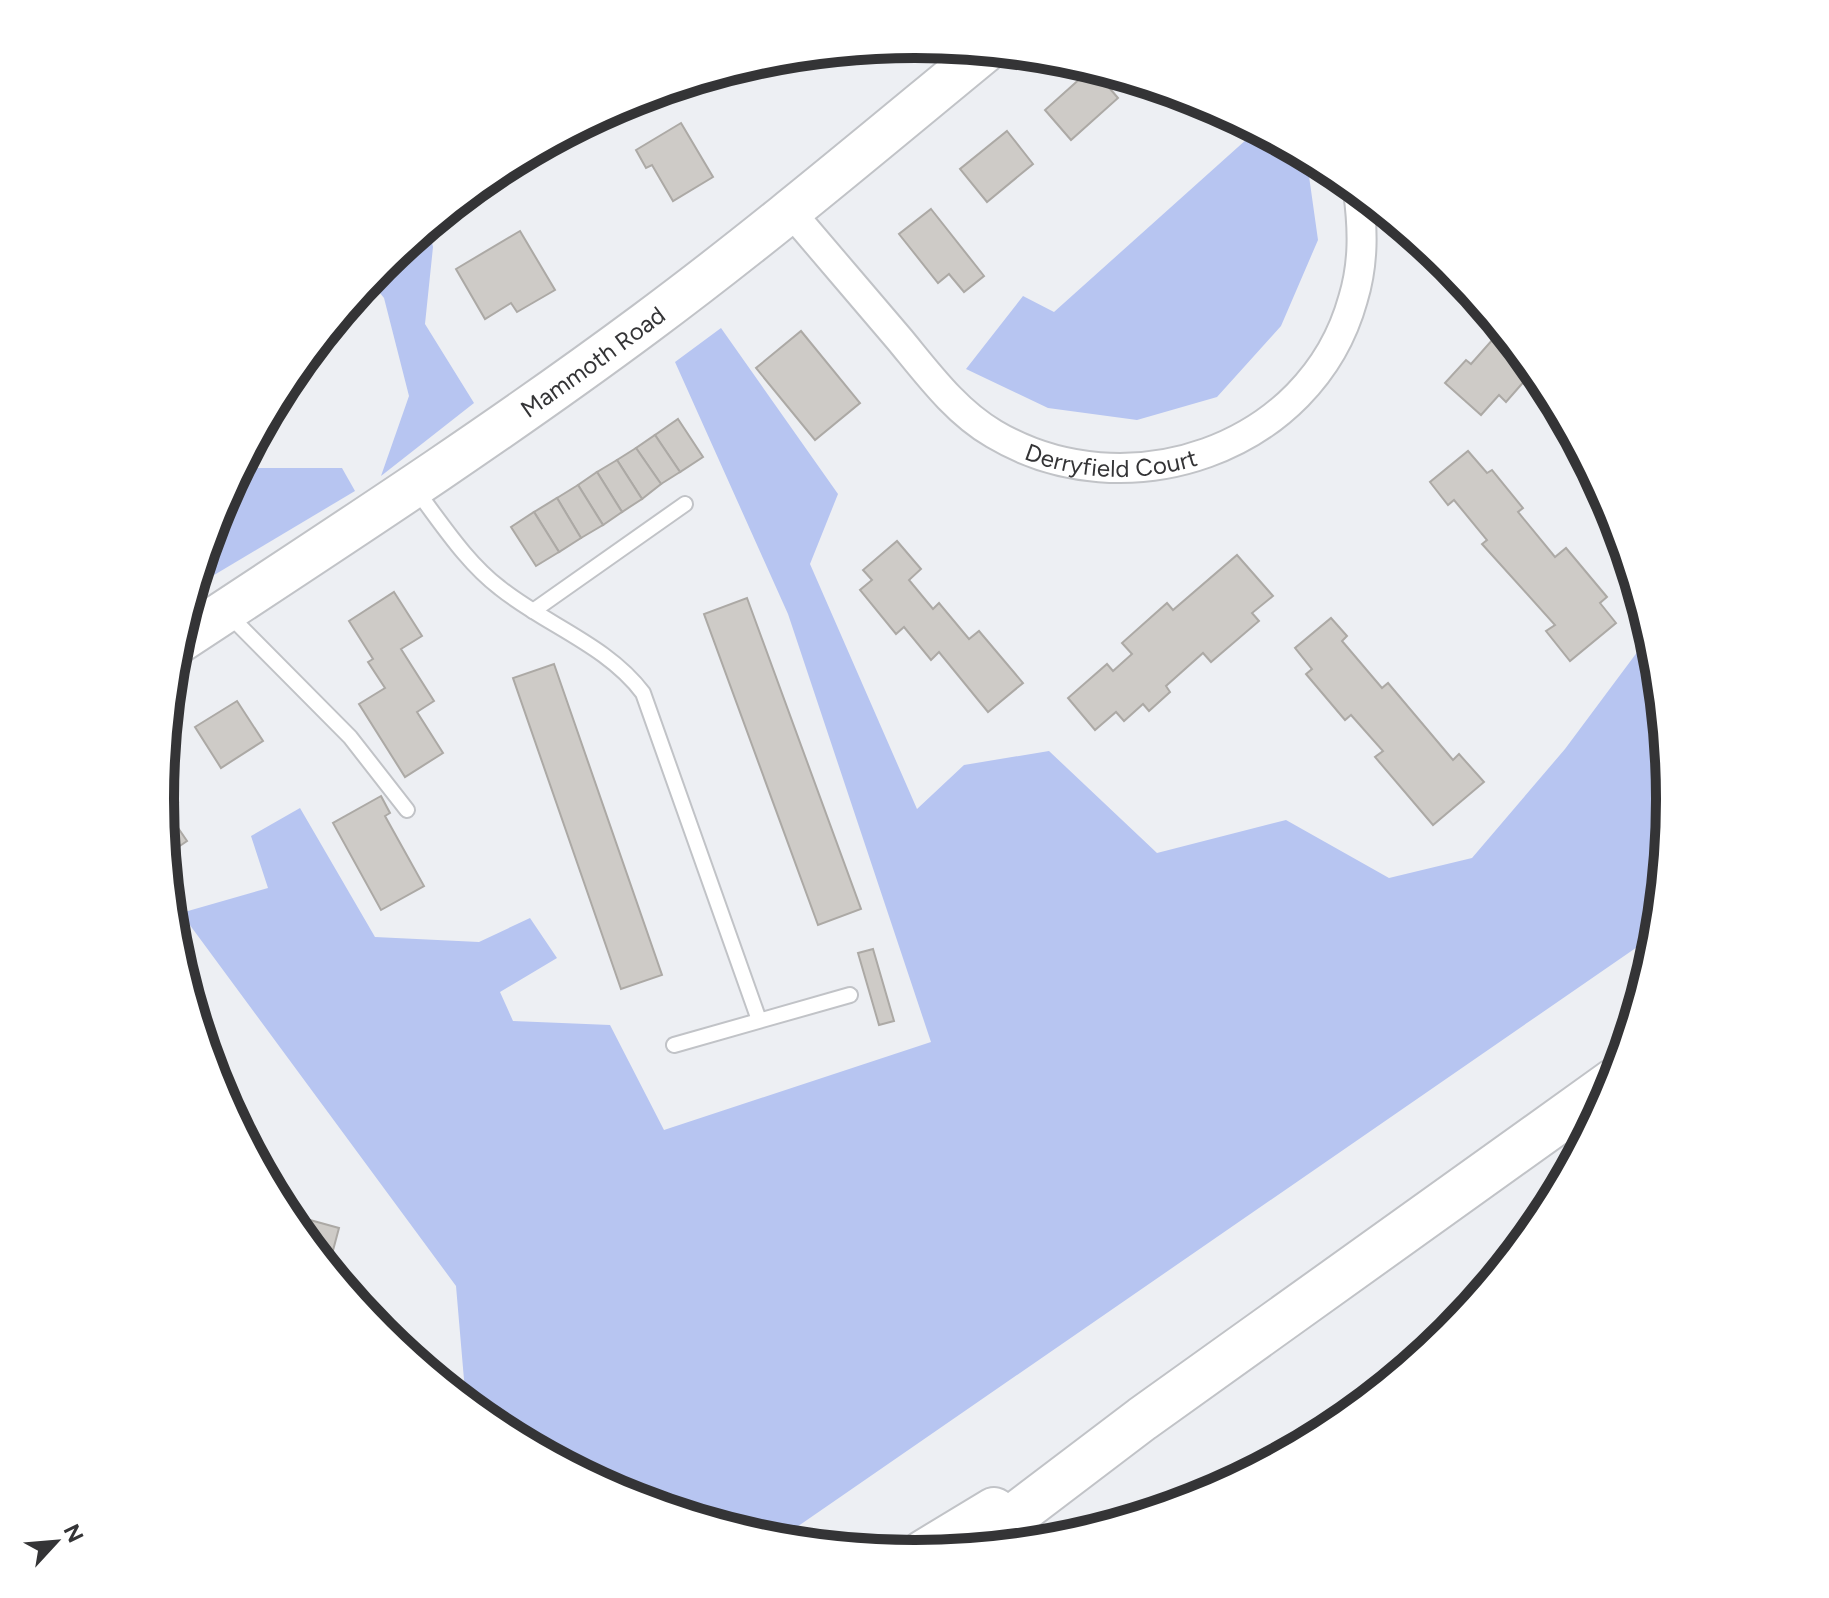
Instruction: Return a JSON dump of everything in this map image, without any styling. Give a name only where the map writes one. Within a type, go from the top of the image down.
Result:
[{"type":"highway","points":[[988,1536],[1142,1419],[1593,1096]]},
{"type":"highway","points":[[946,1539],[1142,1419]]},
{"type":"main road","name":"Mammoth Road","points":[[193,632],[414,487],[646,323],[790,211],[973,61]]},
{"type":"street","name":"Derryfield Court","points":[[790,211],[947,395],[991,433],[1053,461],[1123,469],[1161,466],[1224,449],[1273,419],[1295,399],[1320,370],[1339,336],[1353,301],[1361,263],[1359,206]]},
{"type":"lane","points":[[414,487],[484,575],[626,671],[643,693],[759,1020]]},
{"type":"lane","points":[[533,611],[685,504]]},
{"type":"lane","points":[[225,611],[350,737],[407,810]]},
{"type":"lane","points":[[674,1045],[850,995]]},
{"type":"shaded area","points":[[1249,138],[1308,172],[1318,240],[1281,326],[1217,397],[1137,420],[1048,408],[966,369],[1023,296],[1054,312]]},
{"type":"shaded area","points":[[431,238],[433,247],[425,324],[474,403],[381,476],[409,396],[384,298],[377,289]]},
{"type":"shaded area","points":[[721,328],[838,494],[810,564],[917,809],[964,765],[1049,751],[1157,853],[1286,820],[1389,878],[1472,858],[1565,749],[1640,650],[1654,751],[1654,847],[1641,944],[793,1530],[723,1515],[631,1484],[544,1441],[465,1388],[456,1286],[183,912],[268,888],[251,836],[300,808],[375,937],[479,942],[530,918],[557,958],[500,992],[513,1021],[610,1025],[664,1130],[931,1042],[788,614],[675,362]]},
{"type":"shaded area","points":[[252,468],[342,468],[355,491],[208,579],[230,515]]},
{"type":"building","points":[[1082,77],[1105,83],[1118,98],[1071,140],[1045,110]]},
{"type":"building","points":[[681,123],[713,177],[673,201],[652,165],[646,168],[636,150]]},
{"type":"building","points":[[1007,131],[1033,164],[987,202],[960,169]]},
{"type":"building","points":[[931,209],[984,276],[964,292],[949,274],[938,283],[899,234]]},
{"type":"building","points":[[520,231],[555,290],[517,312],[511,303],[485,319],[456,269]]},
{"type":"building","points":[[801,331],[860,403],[815,440],[756,368]]},
{"type":"building","points":[[1494,338],[1526,380],[1506,402],[1499,395],[1481,415],[1445,383],[1466,360],[1471,364]]},
{"type":"building","points":[[678,419],[703,457],[680,472],[655,435]]},
{"type":"building","points":[[655,435],[680,472],[661,484],[636,448]]},
{"type":"building","points":[[636,448],[661,484],[642,499],[617,460]]},
{"type":"building","points":[[1468,451],[1487,473],[1492,470],[1523,508],[1518,512],[1555,557],[1566,548],[1607,597],[1600,603],[1616,623],[1570,661],[1546,631],[1555,625],[1482,544],[1487,540],[1454,500],[1448,505],[1430,482]]},
{"type":"building","points":[[617,460],[642,499],[622,512],[597,472]]},
{"type":"building","points":[[597,472],[622,512],[603,525],[578,485]]},
{"type":"building","points":[[578,485],[603,525],[581,538],[557,498]]},
{"type":"building","points":[[557,498],[581,538],[559,552],[534,512]]},
{"type":"building","points":[[534,512],[559,552],[536,566],[511,527]]},
{"type":"building","points":[[897,541],[921,569],[909,580],[933,609],[939,603],[969,639],[979,631],[1023,683],[988,712],[939,652],[931,660],[904,627],[896,634],[860,590],[872,580],[863,570]]},
{"type":"building","points":[[1237,555],[1273,596],[1252,613],[1259,621],[1211,662],[1203,653],[1166,686],[1170,692],[1149,711],[1143,704],[1124,721],[1116,712],[1095,730],[1068,698],[1107,664],[1113,671],[1132,654],[1122,643],[1167,603],[1173,610]]},
{"type":"building","points":[[394,592],[422,636],[401,649],[434,701],[417,712],[443,753],[405,777],[359,704],[385,688],[368,662],[373,659],[349,621]]},
{"type":"building","points":[[747,598],[861,909],[818,925],[704,614]]},
{"type":"building","points":[[1331,618],[1347,636],[1342,641],[1382,688],[1388,683],[1453,760],[1459,754],[1484,782],[1433,825],[1375,757],[1383,751],[1351,715],[1345,720],[1306,674],[1312,669],[1295,648]]},
{"type":"building","points":[[554,664],[662,975],[621,989],[513,678]]},
{"type":"building","points":[[237,701],[263,741],[221,768],[195,727]]},
{"type":"building","points":[[381,796],[390,813],[385,816],[424,886],[381,910],[333,823]]},
{"type":"building","points":[[174,823],[187,841],[175,849]]},
{"type":"building","points":[[873,949],[894,1021],[879,1025],[858,953]]},
{"type":"building","points":[[310,1220],[339,1228],[332,1256],[327,1250],[308,1225]]}]
